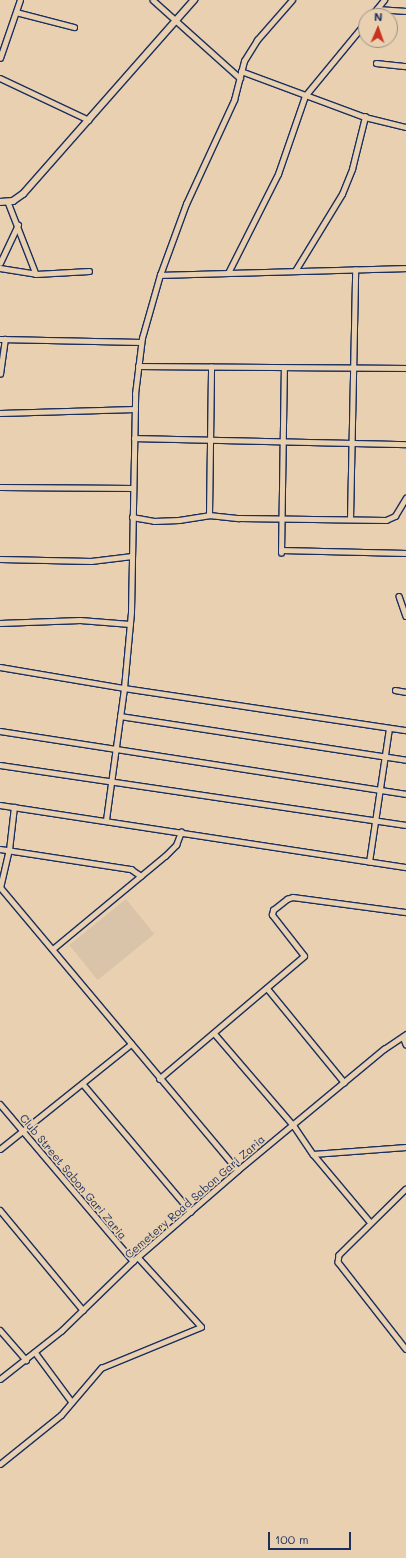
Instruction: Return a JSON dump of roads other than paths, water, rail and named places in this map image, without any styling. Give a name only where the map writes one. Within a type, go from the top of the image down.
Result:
[{"type":"street","points":[[0,58],[20,0]]},
{"type":"street","points":[[153,0],[240,78]]},
{"type":"street","points":[[0,202],[8,202],[23,194],[194,0]]},
{"type":"street","points":[[106,820],[124,688],[130,624],[135,408],[141,342],[160,275],[186,204],[234,100],[244,61],[257,40],[292,0]]},
{"type":"street","points":[[378,8],[384,0]]},
{"type":"street","points":[[16,12],[74,27]]},
{"type":"street","points":[[228,273],[278,174],[305,96],[358,32]]},
{"type":"street","points":[[376,64],[406,66]]},
{"type":"street","points":[[241,72],[366,117],[406,127]]},
{"type":"street","points":[[0,78],[89,120]]},
{"type":"street","points":[[295,271],[342,194],[352,169],[366,117]]},
{"type":"street","points":[[8,202],[36,274]]},
{"type":"street","points":[[0,263],[18,225]]},
{"type":"street","points":[[0,268],[36,274],[89,271]]},
{"type":"street","points":[[160,275],[406,268]]},
{"type":"street","points":[[350,519],[355,270]]},
{"type":"street","points":[[0,374],[2,339],[141,342]]},
{"type":"street","points":[[138,366],[406,368]]},
{"type":"street","points":[[209,515],[211,367]]},
{"type":"street","points":[[284,368],[281,552],[406,553]]},
{"type":"street","points":[[0,413],[135,408]]},
{"type":"street","points":[[134,438],[210,441],[406,444]]},
{"type":"street","points":[[0,487],[133,488]]},
{"type":"street","points":[[132,517],[179,520],[209,515],[282,519],[391,518],[406,498]]},
{"type":"street","points":[[0,559],[91,561],[132,556]]},
{"type":"street","points":[[399,596],[406,616]]},
{"type":"street","points":[[0,623],[66,620],[130,624]]},
{"type":"street","points":[[0,667],[124,688],[406,730]]},
{"type":"street","points":[[395,690],[406,692]]},
{"type":"street","points":[[120,716],[384,758],[406,760]]},
{"type":"street","points":[[369,862],[389,728]]},
{"type":"street","points":[[0,731],[406,794]]},
{"type":"street","points":[[0,766],[375,822],[406,825]]},
{"type":"street","points":[[0,805],[406,867]]},
{"type":"street","points":[[14,807],[9,850],[0,888],[54,948],[159,1079],[238,1170]]},
{"type":"street","points":[[54,948],[176,845],[181,832]]},
{"type":"street","points":[[0,848],[131,869],[141,876]]},
{"type":"street","points":[[159,1079],[304,956],[272,915],[273,910],[289,898],[406,912]]},
{"type":"street","points":[[267,988],[344,1082]]},
{"type":"street","points":[[214,1033],[294,1126],[313,1154],[370,1222]]},
{"type":"street","points":[[404,1036],[406,1044]]},
{"type":"street","name":"Cemetery Road Sabon Gari Zaria","points":[[0,1379],[26,1360],[83,1310],[133,1262],[238,1170],[294,1126],[344,1082],[404,1036]]},
{"type":"street","points":[[0,1149],[131,1044]]},
{"type":"street","points":[[83,1084],[191,1212]]},
{"type":"street","name":"Club Street Sabon Gari Zaria","points":[[0,1104],[133,1262]]},
{"type":"street","points":[[313,1154],[406,1147]]},
{"type":"street","points":[[406,1190],[370,1222],[339,1255],[338,1262],[406,1349]]},
{"type":"street","points":[[0,1210],[83,1310]]},
{"type":"street","points":[[0,1464],[61,1415],[101,1368],[201,1327],[138,1258]]},
{"type":"street","points":[[0,1330],[26,1360]]},
{"type":"street","points":[[35,1352],[72,1402]]}]
